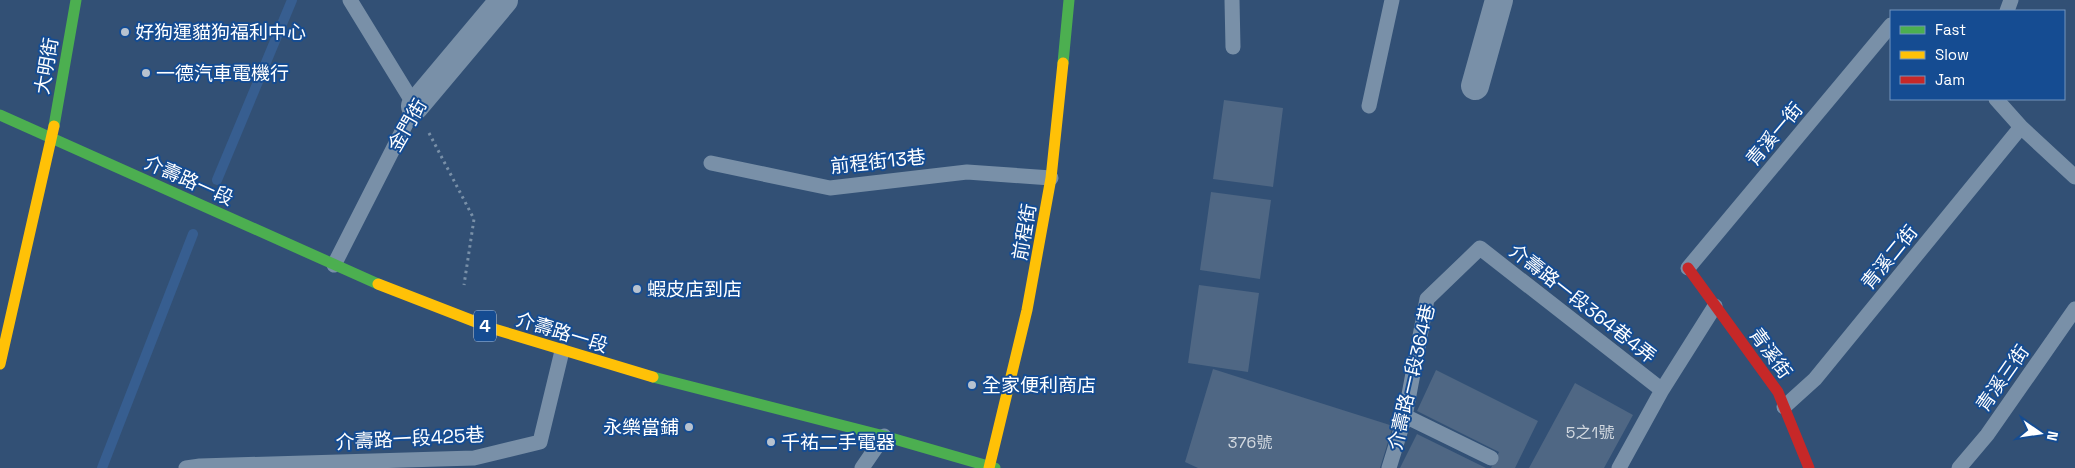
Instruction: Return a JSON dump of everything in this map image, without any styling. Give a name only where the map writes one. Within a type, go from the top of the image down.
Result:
[{"type":"street","name":"大明街","points":[[0,364],[52,138],[76,0]]},
{"type":"street","name":"金門街","points":[[415,106],[504,0]]},
{"type":"street","name":"前程街","points":[[991,467],[1027,310],[1051,178],[1069,0]]},
{"type":"street","points":[[1475,86],[1499,0]]},
{"type":"street","name":"介壽路一段","points":[[0,115],[377,284],[494,329],[655,378],[884,436],[991,467]]},
{"type":"street","name":"青溪街","points":[[1688,268],[1778,392],[1809,468]]},
{"type":"lane","points":[[350,0],[415,106]]},
{"type":"lane","points":[[1232,0],[1233,47]]},
{"type":"lane","points":[[1369,106],[1392,0]]},
{"type":"lane","name":"青溪一街","points":[[1688,268],[1890,25]]},
{"type":"lane","points":[[1997,100],[2021,127],[2075,177]]},
{"type":"lane","name":"金門街","points":[[334,264],[415,106]]},
{"type":"lane","name":"青溪二街","points":[[1784,407],[1815,379],[2021,127]]},
{"type":"lane","name":"前程街13巷","points":[[711,163],[830,188],[967,172],[1051,178]]},
{"type":"lane","name":"介壽路一段364巷4弄","points":[[1480,248],[1662,390]]},
{"type":"lane","name":"介壽路一段364巷","points":[[1389,468],[1405,416],[1427,299],[1480,248]]},
{"type":"lane","points":[[1619,468],[1662,390],[1715,306]]},
{"type":"lane","name":"青溪三街","points":[[1959,468],[1987,435],[2075,310]]},
{"type":"lane","name":"介壽路一段425巷","points":[[186,468],[474,458],[540,442],[562,351]]},
{"type":"lane","points":[[1405,416],[1491,458]]},
{"type":"lane","points":[[862,468],[884,436]]},
{"type":"path","points":[[415,106],[474,219],[459,316]]},
{"type":"building","points":[[1224,100],[1283,108],[1273,187],[1213,179]]},
{"type":"building","points":[[1211,192],[1271,200],[1260,279],[1200,270]]},
{"type":"building","points":[[1199,285],[1259,293],[1248,372],[1188,363]]},
{"type":"building","points":[[1213,369],[1393,426],[1380,468],[1198,468],[1185,462]]},
{"type":"building","points":[[1436,370],[1538,421],[1515,468],[1491,468],[1499,452],[1417,411]]},
{"type":"building","points":[[1575,383],[1633,415],[1604,468],[1529,468]]},
{"type":"building","points":[[1417,434],[1486,468],[1400,468]]},
{"type":"waterway","points":[[217,180],[292,0]]},
{"type":"waterway","points":[[102,468],[193,234]]},
{"type":"traffic: fast","points":[[54,126],[76,0]]},
{"type":"traffic: fast","points":[[1063,63],[1069,0]]},
{"type":"traffic: fast","points":[[0,115],[378,284]]},
{"type":"traffic: fast","points":[[653,377],[884,436],[995,468]]},
{"type":"traffic: slow","points":[[989,468],[1027,310],[1051,178],[1063,63]]},
{"type":"traffic: slow","points":[[0,364],[54,126]]},
{"type":"traffic: slow","points":[[378,284],[494,329],[653,377]]},
{"type":"traffic: jam","points":[[1688,268],[1778,392],[1809,468]]},
{"type":"place","name":"好狗運貓狗福利中心","points":[[125,32]]},
{"type":"place","name":"一德汽車電機行","points":[[146,73]]},
{"type":"place","name":"蝦皮店到店","points":[[637,289]]},
{"type":"place","name":"全家便利商店","points":[[972,385]]},
{"type":"place","name":"永樂當鋪","points":[[689,427]]},
{"type":"place","name":"千祐二手電器","points":[[771,442]]}]
